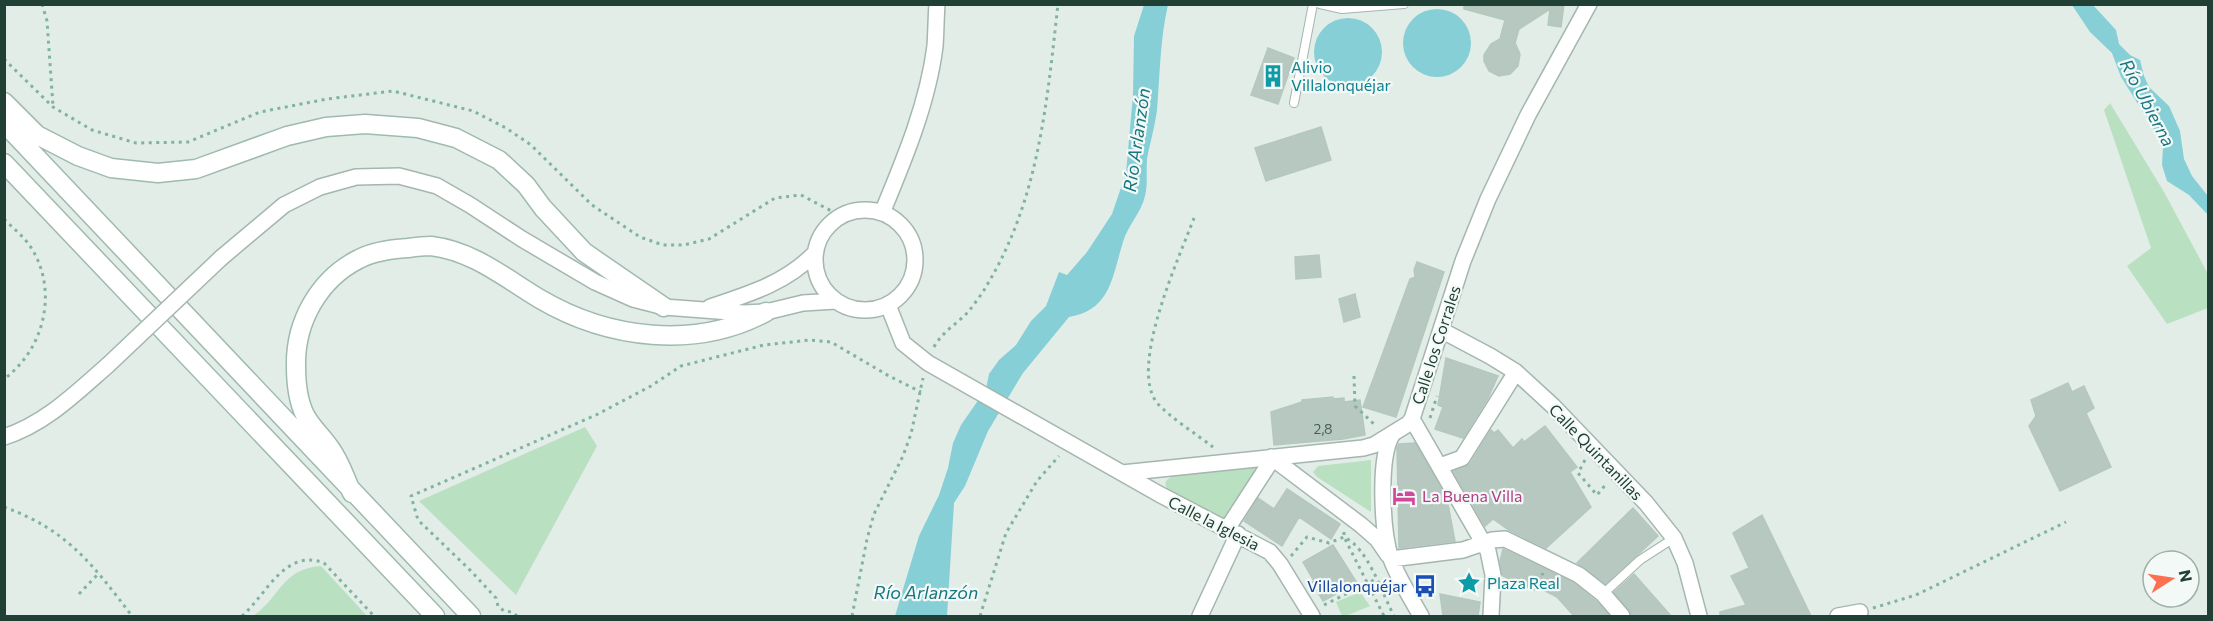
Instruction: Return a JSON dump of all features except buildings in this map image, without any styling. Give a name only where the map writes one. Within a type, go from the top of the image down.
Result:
[{"type":"main road","points":[[4,102],[37,135],[78,156],[111,168],[158,173],[196,169],[287,136],[326,128],[365,124],[418,128],[456,138],[499,160],[526,185],[543,208],[584,252],[664,307]]},
{"type":"main road","points":[[4,123],[352,493],[471,616]]},
{"type":"main road","points":[[4,163],[435,616]]},
{"type":"main road","points":[[352,493],[332,450],[306,415],[297,382],[296,353],[302,323],[314,300],[336,273],[361,258],[387,250],[430,246],[464,254],[499,271],[546,302],[571,315],[602,326],[637,334],[704,333],[737,326],[766,312]]},
{"type":"street","points":[[882,213],[899,173],[922,104],[935,46],[937,4]]},
{"type":"street","name":"Calle los Corrales","points":[[1379,450],[1386,433],[1412,418],[1462,261],[1488,200],[1528,115],[1589,4]]},
{"type":"street","points":[[4,437],[19,432],[50,413],[108,365],[221,258],[284,205],[320,187],[356,177],[399,176],[436,186],[595,282],[633,299],[664,307],[744,313],[766,312],[803,303],[836,301],[857,309],[873,309],[888,305],[901,296],[910,283],[915,267],[915,251],[910,236],[900,223],[872,210],[855,210],[840,216],[825,228],[815,253],[816,268],[820,282],[836,301]]},
{"type":"street","points":[[705,309],[747,295],[784,279],[815,253]]},
{"type":"street","name":"Calle la Iglesia","points":[[888,305],[903,343],[928,363],[1159,495],[1270,552],[1315,612]]},
{"type":"street","name":"Calle Quintanillas","points":[[1441,330],[1516,372],[1646,503],[1674,538],[1685,563],[1699,616]]},
{"type":"street","points":[[1440,466],[1462,458],[1516,372]]},
{"type":"street","points":[[1412,418],[1491,559],[1493,575],[1491,616]]},
{"type":"street","points":[[1122,473],[1311,453],[1379,450],[1384,517],[1391,559]]},
{"type":"street","points":[[1303,481],[1301,470],[1303,461],[1311,453]]},
{"type":"street","points":[[1272,457],[1377,539],[1391,559],[1421,616]]},
{"type":"street","points":[[1200,616],[1232,532],[1272,457]]},
{"type":"street","points":[[1159,495],[1155,481],[1157,474],[1164,469]]},
{"type":"street","points":[[1361,525],[1377,523],[1384,517]]},
{"type":"street","points":[[1391,559],[1463,550],[1499,539],[1514,543],[1578,575],[1603,594],[1622,616]]},
{"type":"street","points":[[1838,616],[1860,612]]},
{"type":"lane","points":[[1294,103],[1313,4]]},
{"type":"lane","points":[[1320,4],[1342,9],[1404,4]]},
{"type":"lane","points":[[1603,594],[1640,560],[1674,538]]},
{"type":"path","points":[[42,4],[47,21],[53,108]]},
{"type":"path","points":[[944,334],[969,311],[987,286],[1014,235],[1033,177],[1044,122],[1058,4]]},
{"type":"path","points":[[4,58],[53,108],[92,130],[136,143],[188,142],[260,112],[327,99],[393,91],[473,111],[506,128],[531,145],[592,205],[640,237],[663,244],[684,245],[709,239],[775,198],[801,195],[840,216]]},
{"type":"path","points":[[1194,218],[1153,328],[1148,372],[1151,392],[1158,403],[1230,461]]},
{"type":"path","points":[[4,219],[30,245],[39,265],[46,295],[42,321],[31,349],[12,374],[4,379]]},
{"type":"path","points":[[517,616],[498,606],[496,598],[478,578],[418,520],[411,496],[597,415],[651,386],[681,366],[764,345],[810,340],[831,342],[921,392]]},
{"type":"path","points":[[852,616],[874,514],[903,456],[911,434],[928,363]]},
{"type":"path","points":[[1354,376],[1355,405],[1386,433]]},
{"type":"path","points":[[980,616],[1006,533],[1037,482],[1068,443]]},
{"type":"path","points":[[4,507],[31,517],[63,537],[87,559],[132,616]]},
{"type":"path","points":[[1860,612],[1916,596],[2066,522]]},
{"type":"path","points":[[1288,560],[1307,537],[1329,543],[1344,537],[1358,546],[1394,616]]},
{"type":"path","points":[[242,616],[254,606],[280,574],[292,564],[303,559],[314,559],[324,563],[374,616]]},
{"type":"path","points":[[79,594],[99,573]]},
{"type":"path","points":[[1315,612],[1376,579]]},
{"type":"path","points":[[1367,583],[1384,616]]},
{"type":"green space","points":[[2110,103],[2164,192],[2208,274],[2208,308],[2167,324],[2127,266],[2151,248],[2104,110]]},
{"type":"green space","points":[[585,427],[597,446],[516,595],[419,501]]},
{"type":"green space","points":[[1371,460],[1371,512],[1317,477],[1313,472],[1318,466]]},
{"type":"green space","points":[[1259,466],[1226,520],[1169,491],[1165,483],[1175,475]]},
{"type":"green space","points":[[321,566],[367,616],[253,616],[297,572]]},
{"type":"green space","points":[[1360,592],[1370,606],[1349,616],[1342,616],[1336,602]]},
{"type":"water","name":"Río Arlanzón","points":[[1144,5],[1168,5],[1162,44],[1157,110],[1147,159],[1145,196],[1125,236],[1108,290],[1094,307],[1069,317],[1023,373],[988,431],[965,486],[954,503],[947,616],[895,616],[919,536],[939,495],[953,443],[961,425],[986,389],[989,374],[999,360],[1016,345],[1031,321],[1046,306],[1059,272],[1067,275],[1087,252],[1112,214],[1126,173],[1133,95],[1134,36]]},
{"type":"water","name":"Río Ubierna","points":[[2072,5],[2093,5],[2116,30],[2119,44],[2130,55],[2140,60],[2149,87],[2169,106],[2180,131],[2184,159],[2192,176],[2208,196],[2208,215],[2189,195],[2167,181],[2162,165],[2163,147],[2155,131],[2121,77],[2112,53],[2090,32]]},
{"type":"water","points":[[1437,9],[1450,12],[1461,19],[1468,30],[1471,43],[1468,56],[1461,67],[1450,74],[1437,77],[1424,74],[1413,67],[1406,56],[1403,43],[1406,30],[1413,19],[1424,12]]},
{"type":"water","points":[[1348,18],[1361,21],[1372,28],[1379,39],[1382,52],[1379,65],[1372,76],[1361,83],[1348,86],[1335,83],[1324,76],[1317,65],[1314,52],[1317,39],[1324,28],[1335,21]]},
{"type":"place","name":"Alivio Villalonquéjar","points":[[1273,76]]},
{"type":"place","name":"La Buena Villa","points":[[1404,496]]},
{"type":"place","name":"Plaza Real","points":[[1469,583]]},
{"type":"place","name":"Villalonquéjar","points":[[1425,586]]}]
